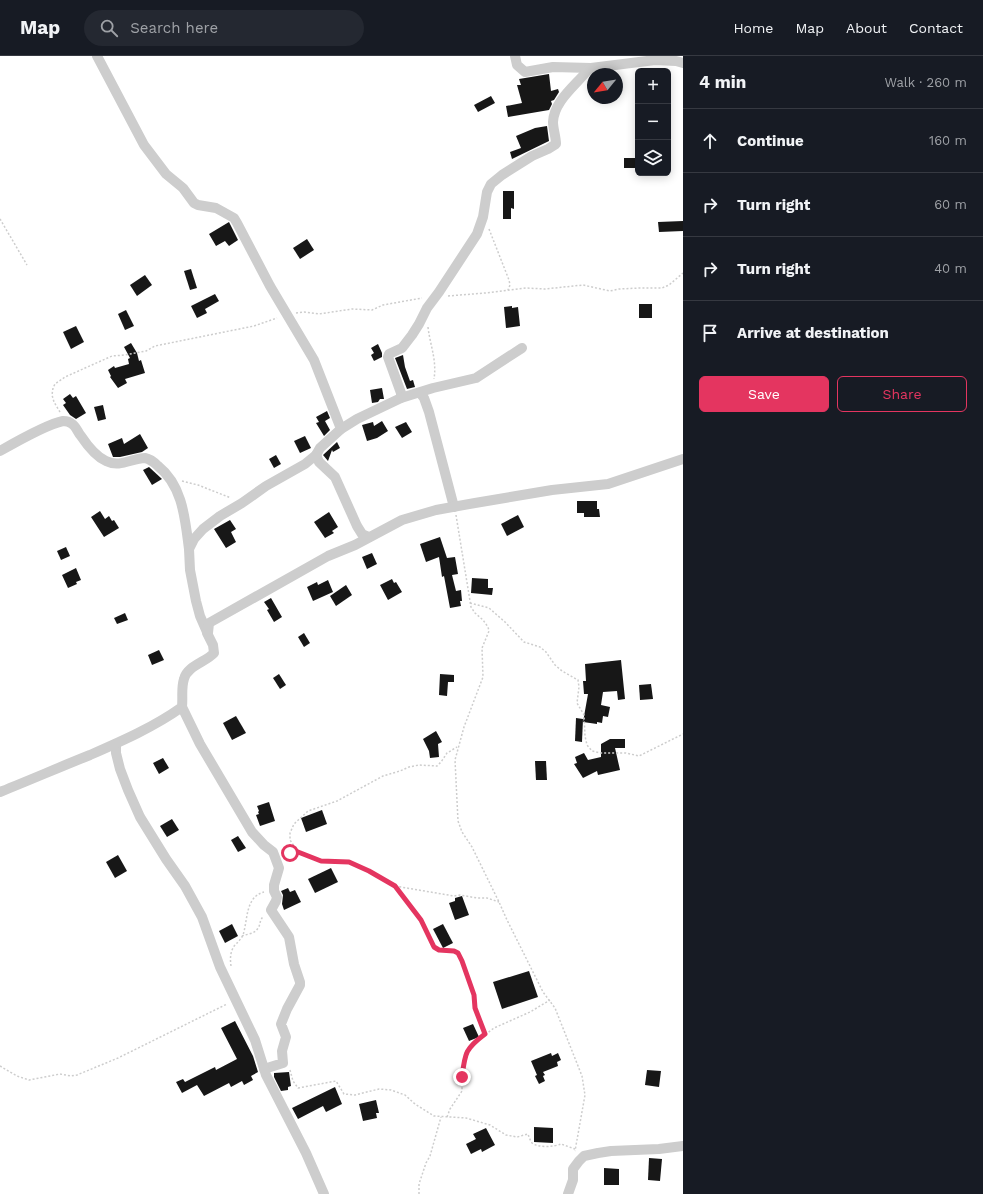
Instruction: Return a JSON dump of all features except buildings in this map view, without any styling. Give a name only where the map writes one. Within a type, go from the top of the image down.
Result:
[{"type":"street","points":[[97,56],[144,145],[166,174],[183,188],[194,203],[216,208],[234,218],[286,315],[314,360],[342,429]]},
{"type":"street","points":[[515,56],[517,65],[525,72],[553,68],[587,68]]},
{"type":"street","points":[[591,68],[655,60],[676,61],[683,63]]},
{"type":"street","points":[[401,398],[388,357],[389,354],[402,348],[419,324],[425,310],[477,234],[483,217],[487,192],[497,179],[532,156],[556,144],[553,121],[557,107],[561,100],[587,71]]},
{"type":"street","points":[[189,549],[194,539],[203,529],[266,486],[305,464],[316,455],[320,448],[342,429],[364,416],[401,398],[433,388],[476,378],[522,348]]},
{"type":"street","points":[[420,393],[424,398],[429,412],[454,507]]},
{"type":"street","points":[[0,451],[50,426],[65,421],[72,424],[98,457],[108,462],[120,464],[146,458],[160,467],[173,481],[184,512],[190,570],[196,601],[200,616],[213,644],[214,654],[209,659],[187,671],[184,677],[182,706],[200,744],[252,832],[273,852],[279,868],[275,880],[274,891],[277,897],[271,910],[288,937],[300,982],[300,985],[281,1024],[286,1037],[282,1051],[283,1063],[264,1069]]},
{"type":"street","points":[[316,455],[319,462],[329,470],[337,481],[362,534],[370,537]]},
{"type":"street","points":[[208,634],[209,623],[328,556],[355,545],[402,520],[436,510],[552,490],[608,484],[683,459]]},
{"type":"street","points":[[0,792],[116,744],[163,720],[182,706]]},
{"type":"street","points":[[116,744],[116,753],[120,769],[140,817],[185,886],[202,917],[220,966],[255,1040],[264,1069],[306,1153],[324,1194]]},
{"type":"street","points":[[568,1194],[573,1180],[573,1168],[584,1156],[598,1153],[683,1146]]},
{"type":"path","points":[[483,217],[509,280],[510,284],[508,290]]},
{"type":"path","points":[[0,219],[27,265]]},
{"type":"path","points":[[65,421],[54,402],[52,395],[53,388],[65,377],[112,356],[146,351],[156,346],[254,326],[286,315],[304,312],[319,314],[339,312],[348,309],[372,310],[383,305],[398,302],[434,297],[485,294],[526,288],[545,289],[583,285],[610,291],[619,289],[662,288],[683,273]]},
{"type":"path","points":[[425,310],[429,338],[436,367],[433,388]]},
{"type":"path","points":[[173,481],[185,480],[212,491],[224,494],[242,503]]},
{"type":"path","points":[[454,507],[470,603],[475,613],[483,620],[489,631],[482,648],[484,670],[483,677],[475,694],[455,760],[458,821],[462,832],[472,847],[543,992],[556,1008],[582,1076],[585,1095],[573,1168]]},
{"type":"path","points":[[470,603],[490,608],[524,642],[540,647],[546,652],[555,665],[562,671],[578,680],[579,687],[577,703],[584,715],[585,736],[587,745],[592,751],[600,753],[626,753],[639,756],[683,734]]},
{"type":"path","points":[[298,852],[290,840],[290,832],[294,824],[308,811],[337,801],[383,776],[419,765],[437,766],[446,753],[458,746]]},
{"type":"path","points":[[273,852],[298,852],[321,861],[349,862],[369,871],[395,886],[454,896],[460,895],[487,898],[499,902]]},
{"type":"path","points":[[395,886],[421,920],[434,947],[439,950],[454,951],[458,953],[474,995],[475,1008],[485,1034]]},
{"type":"path","points":[[231,968],[230,960],[232,951],[242,936],[249,906],[254,897],[259,893],[274,891]]},
{"type":"path","points":[[242,936],[257,930],[259,928],[260,919],[271,910]]},
{"type":"path","points":[[0,1066],[22,1079],[29,1080],[60,1074],[72,1076],[78,1075],[118,1058],[236,999]]},
{"type":"path","points":[[447,1117],[450,1109],[462,1091],[465,1053],[472,1045],[494,1028],[530,1012],[550,1000]]},
{"type":"path","points":[[283,1063],[290,1072],[293,1081],[298,1088],[334,1081],[344,1094],[348,1095],[355,1095],[379,1089],[391,1090],[405,1095],[412,1102],[434,1116],[466,1118],[490,1125],[506,1135],[517,1137],[528,1134],[530,1141],[535,1145],[555,1146],[561,1144],[576,1150]]},
{"type":"path","points":[[419,1194],[419,1184],[430,1156],[440,1117]]},
{"type":"route","points":[[290,853],[298,852],[321,861],[349,862],[381,877],[395,886],[421,920],[434,947],[439,950],[454,951],[458,953],[474,995],[475,1008],[485,1034],[465,1053],[462,1077]]}]
